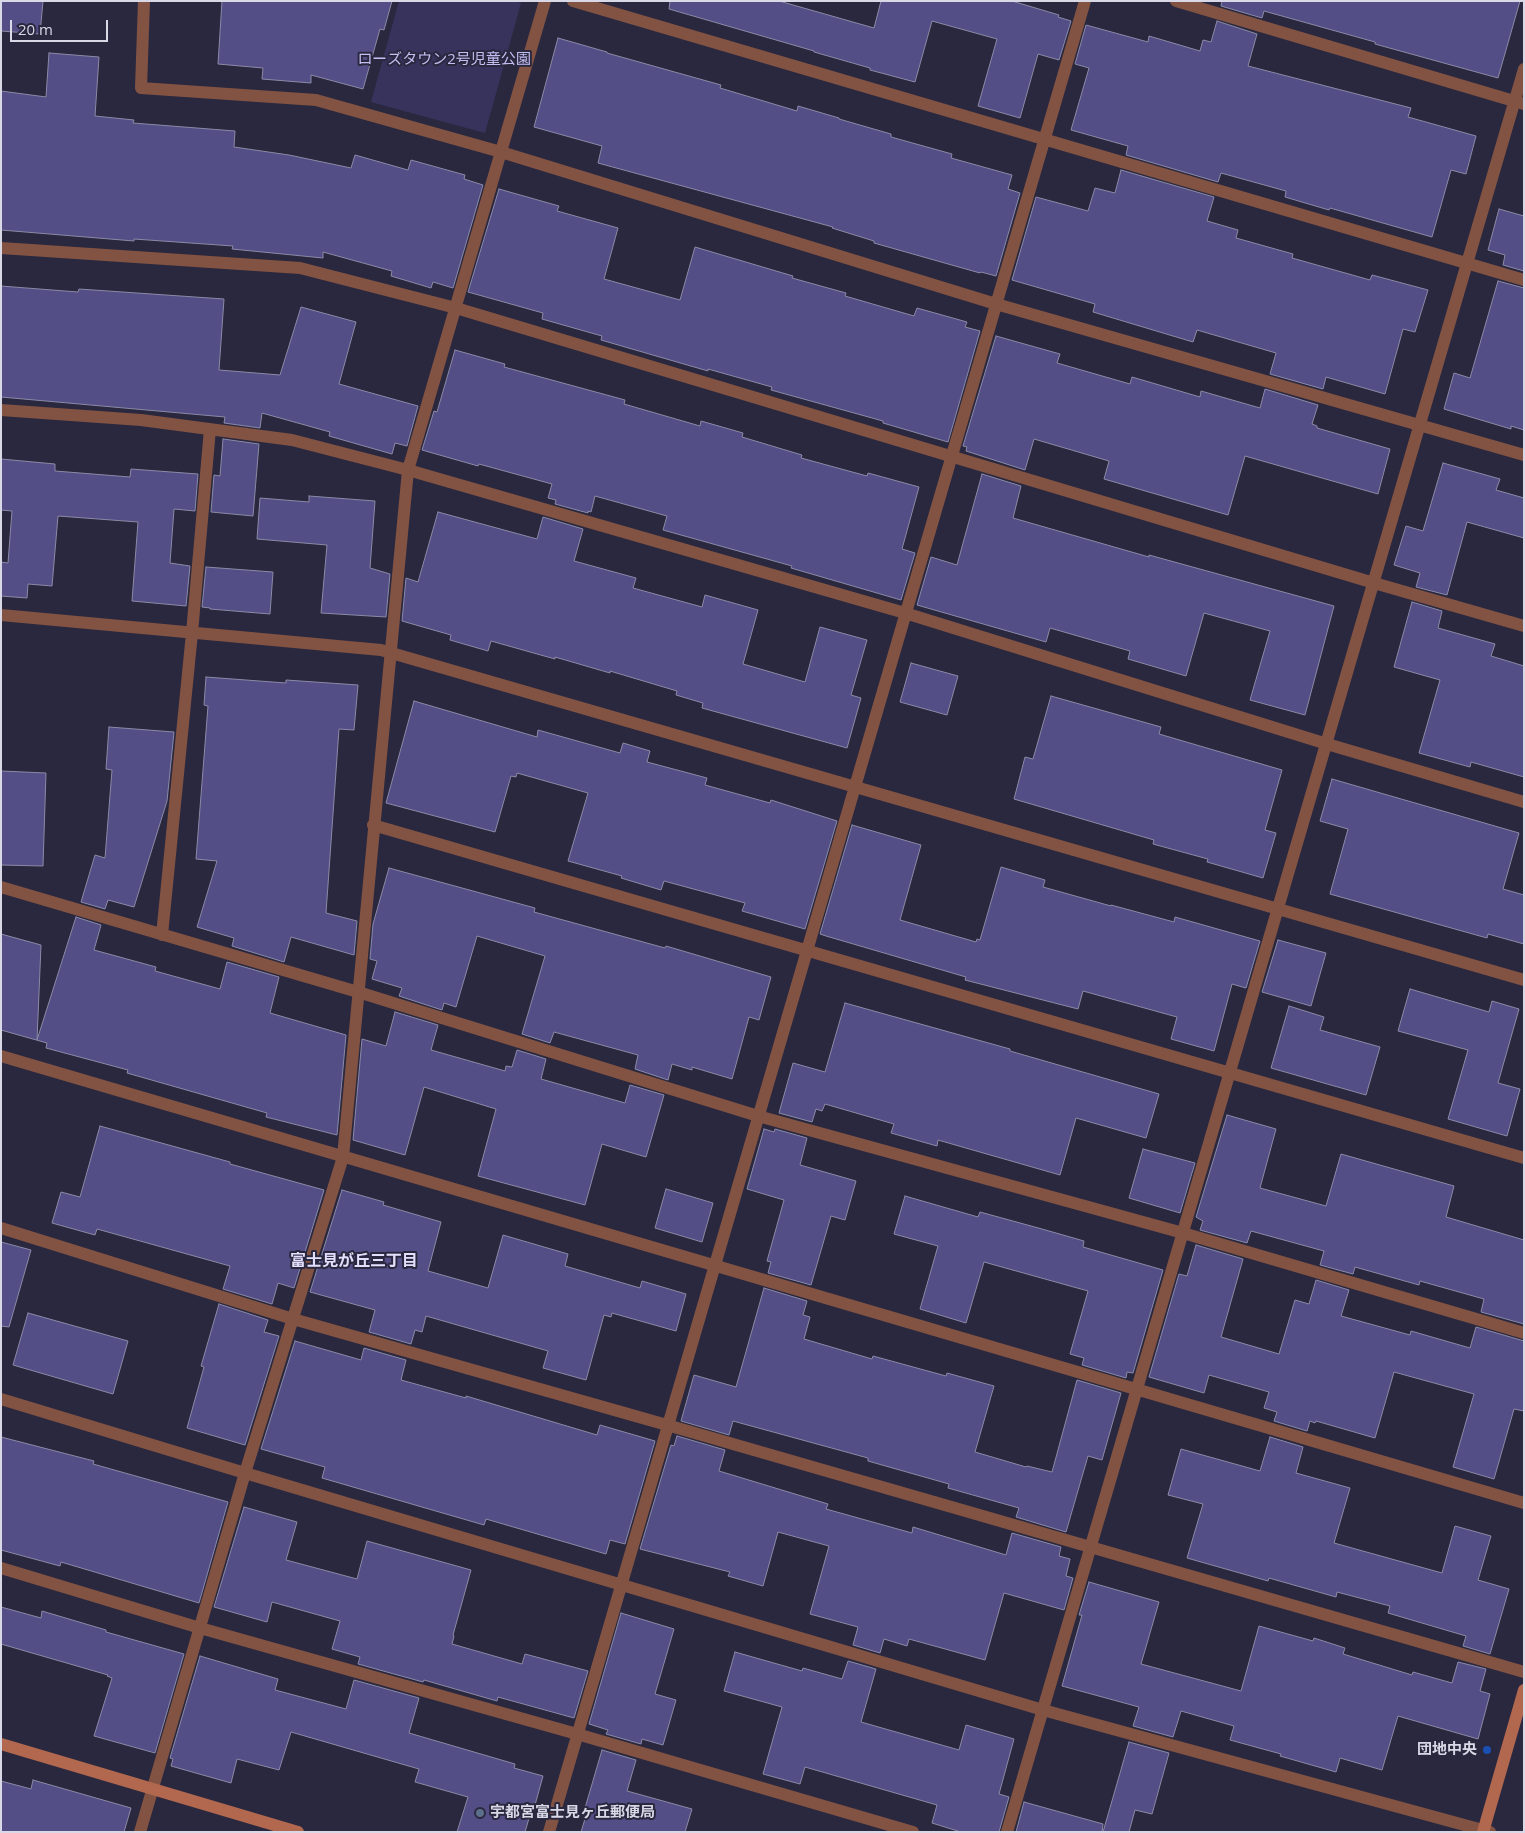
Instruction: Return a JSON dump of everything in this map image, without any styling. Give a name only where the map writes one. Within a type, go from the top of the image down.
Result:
[{"type":"street","points":[[144,1],[141,88],[316,100],[502,152],[996,304],[1524,455]]},
{"type":"street","points":[[140,1832],[245,1473],[343,1157],[408,470],[545,1]]},
{"type":"street","points":[[573,1],[1524,280]]},
{"type":"street","points":[[548,1832],[1085,1]]},
{"type":"street","points":[[1176,1],[1519,103]]},
{"type":"street","points":[[1007,1832],[1467,263],[1519,103],[1524,69]]},
{"type":"street","points":[[1,248],[300,268],[456,308],[1374,583],[1524,626]]},
{"type":"street","points":[[1,410],[141,420],[292,440],[408,470],[905,613],[1327,744],[1524,802]]},
{"type":"street","points":[[162,935],[210,429]]},
{"type":"street","points":[[1,615],[390,652],[1524,980]]},
{"type":"street","points":[[373,825],[1524,1158]]},
{"type":"street","points":[[1,887],[358,992],[758,1116],[1183,1234],[1524,1333]]},
{"type":"street","points":[[1,1056],[714,1267],[1524,1503]]},
{"type":"street","points":[[1,1228],[293,1319],[1524,1672]]},
{"type":"street","points":[[1,1399],[1043,1710],[1485,1831],[1524,1690]]},
{"type":"street","points":[[1,1568],[200,1628],[577,1734],[913,1832]]},
{"type":"street","points":[[1,1744],[298,1832]]},
{"type":"green space","name":"ローズタウン2号児童公園","points":[[399,1],[515,1],[521,3],[485,133],[371,102]]},
{"type":"building","points":[[1,1],[43,1],[40,34],[1,31]]},
{"type":"building","points":[[222,1],[392,1],[384,30],[380,29],[363,89],[311,75],[311,83],[262,79],[263,68],[218,64]]},
{"type":"building","points":[[670,1],[779,1],[874,28],[881,1],[1012,1],[1059,15],[1058,17],[1071,21],[1059,60],[1038,54],[1020,118],[978,106],[997,39],[932,21],[915,82],[669,9]]},
{"type":"building","points":[[1222,1],[1520,1],[1498,78],[1264,11],[1262,18],[1221,6]]},
{"type":"building","points":[[1217,21],[1257,34],[1248,66],[1411,108],[1408,117],[1476,136],[1466,174],[1451,170],[1432,237],[1285,197],[1286,191],[1221,173],[1218,182],[1126,155],[1128,146],[1071,130],[1089,68],[1075,64],[1086,25],[1148,42],[1149,36],[1200,51],[1203,40],[1211,42]]},
{"type":"building","points":[[558,38],[721,85],[720,88],[797,111],[798,106],[839,118],[891,134],[891,137],[952,154],[951,158],[1012,175],[1008,189],[1020,193],[996,276],[874,243],[874,241],[833,227],[598,163],[602,146],[534,127]]},
{"type":"building","points":[[49,53],[99,57],[95,116],[134,120],[133,123],[235,131],[234,147],[289,155],[351,168],[355,155],[408,170],[411,160],[465,175],[464,179],[483,185],[453,288],[433,282],[431,288],[391,276],[392,271],[323,252],[323,258],[232,249],[233,246],[134,239],[134,241],[1,230],[1,91],[46,97]]},
{"type":"building","points":[[1121,170],[1214,197],[1207,221],[1238,230],[1236,238],[1293,254],[1292,258],[1370,280],[1372,275],[1428,290],[1415,332],[1403,329],[1385,394],[1326,377],[1323,389],[1270,374],[1276,353],[1197,330],[1193,342],[1093,312],[1095,304],[1012,280],[1036,197],[1088,211],[1095,188],[1115,193]]},
{"type":"building","points":[[499,189],[559,206],[557,211],[618,228],[604,279],[680,300],[695,247],[793,276],[792,278],[846,293],[845,296],[914,316],[917,308],[967,322],[965,327],[980,331],[948,442],[883,423],[883,421],[771,390],[772,387],[708,369],[708,371],[601,340],[602,336],[542,319],[543,313],[468,292]]},
{"type":"building","points":[[1499,209],[1524,216],[1524,271],[1503,265],[1505,255],[1488,250]]},
{"type":"building","points":[[1498,281],[1524,288],[1524,430],[1511,426],[1511,429],[1444,409],[1454,373],[1470,378]]},
{"type":"building","points":[[1,286],[78,292],[79,289],[224,299],[219,370],[280,375],[301,307],[356,322],[339,384],[418,406],[407,446],[395,443],[392,454],[329,436],[330,432],[262,413],[260,428],[224,423],[225,417],[1,397]]},
{"type":"building","points":[[996,336],[1060,354],[1057,363],[1130,384],[1132,377],[1200,397],[1201,391],[1260,408],[1265,389],[1318,405],[1312,424],[1317,426],[1317,428],[1390,449],[1378,494],[1245,456],[1228,515],[1104,479],[1109,461],[1034,439],[1025,470],[966,451],[967,447],[963,446]]},
{"type":"building","points":[[455,350],[505,364],[504,367],[625,400],[624,404],[700,426],[701,421],[743,433],[742,437],[802,455],[801,458],[867,476],[868,473],[919,487],[902,549],[915,553],[901,600],[791,568],[792,566],[663,530],[667,516],[595,496],[591,512],[588,511],[588,513],[555,504],[556,500],[548,498],[552,484],[422,450],[434,411],[437,412]]},
{"type":"building","points":[[223,439],[259,444],[253,516],[211,512],[214,475],[220,476]]},
{"type":"building","points":[[1,459],[55,464],[55,471],[130,477],[131,469],[198,474],[195,511],[174,509],[170,563],[190,566],[186,606],[132,601],[138,522],[58,516],[52,586],[28,584],[27,598],[1,596],[1,562],[8,563],[12,511],[1,510]]},
{"type":"building","points":[[1443,463],[1500,479],[1496,490],[1524,498],[1524,538],[1467,522],[1447,595],[1416,587],[1420,573],[1394,565],[1406,526],[1423,531]]},
{"type":"building","points":[[982,474],[1021,486],[1013,518],[1149,557],[1149,555],[1334,606],[1305,715],[1250,700],[1270,631],[1204,613],[1186,676],[1128,659],[1130,651],[1050,628],[1046,642],[917,605],[931,557],[957,565]]},
{"type":"building","points":[[309,496],[375,501],[370,568],[390,574],[386,617],[321,613],[327,545],[257,539],[260,498],[309,502]]},
{"type":"building","points":[[438,512],[537,539],[543,517],[583,529],[574,561],[636,578],[633,588],[702,607],[705,595],[758,610],[743,664],[805,682],[820,627],[867,640],[851,695],[861,698],[847,748],[702,708],[703,703],[676,695],[677,691],[610,671],[610,673],[491,641],[488,651],[450,640],[451,635],[402,621],[406,578],[418,582]]},
{"type":"building","points":[[206,567],[273,572],[270,614],[202,607]]},
{"type":"building","points":[[1412,602],[1442,611],[1438,628],[1495,644],[1491,656],[1524,666],[1524,777],[1471,762],[1470,767],[1419,753],[1440,680],[1394,667]]},
{"type":"building","points":[[911,663],[958,676],[947,715],[900,702]]},
{"type":"building","points":[[206,677],[286,683],[286,680],[358,685],[354,730],[339,729],[326,913],[357,921],[354,955],[291,937],[284,962],[232,946],[234,938],[197,927],[217,861],[196,859],[208,706],[204,705]]},
{"type":"building","points":[[1051,696],[1161,727],[1159,734],[1282,770],[1265,830],[1276,833],[1263,878],[1207,862],[1208,859],[1153,844],[1154,840],[1014,799],[1025,757],[1033,759]]},
{"type":"building","points":[[414,701],[537,737],[538,730],[620,753],[623,743],[650,751],[647,762],[707,778],[705,785],[770,803],[771,800],[837,821],[805,929],[742,911],[745,903],[664,881],[661,890],[621,878],[622,876],[568,861],[588,793],[517,773],[516,777],[511,776],[495,832],[386,803]]},
{"type":"building","points":[[109,727],[174,732],[167,801],[134,907],[108,900],[105,909],[81,902],[95,855],[105,858],[112,770],[106,769]]},
{"type":"building","points":[[1,771],[46,773],[43,866],[1,865]]},
{"type":"building","points":[[1332,779],[1519,833],[1503,889],[1524,895],[1524,944],[1488,934],[1487,938],[1330,894],[1348,829],[1320,821]]},
{"type":"building","points":[[852,825],[921,845],[900,920],[976,942],[977,939],[980,940],[1001,867],[1045,880],[1043,887],[1174,922],[1175,917],[1260,941],[1246,988],[1232,984],[1214,1051],[1171,1039],[1177,1017],[1083,991],[1078,1009],[965,980],[966,977],[820,934]]},
{"type":"building","points":[[389,868],[535,908],[534,912],[665,948],[666,946],[771,977],[759,1020],[749,1017],[732,1079],[692,1067],[692,1070],[672,1064],[668,1080],[635,1069],[638,1055],[554,1032],[550,1043],[522,1034],[545,956],[477,936],[456,1007],[444,1003],[442,1010],[399,996],[402,988],[372,979],[377,961],[370,959],[373,924]]},
{"type":"building","points":[[76,917],[101,925],[94,950],[156,967],[155,971],[220,989],[227,962],[279,977],[270,1013],[346,1035],[337,1135],[266,1117],[267,1113],[127,1073],[128,1070],[46,1048],[47,1043],[1,1030],[1,934],[41,945],[37,1040]]},
{"type":"building","points":[[1278,940],[1326,953],[1311,1006],[1262,992]]},
{"type":"building","points":[[1410,989],[1489,1012],[1492,1001],[1519,1009],[1498,1083],[1520,1089],[1507,1136],[1448,1119],[1468,1050],[1398,1031]]},
{"type":"building","points":[[845,1003],[1010,1049],[1010,1051],[1159,1094],[1146,1138],[1076,1118],[1060,1175],[938,1140],[937,1146],[891,1133],[894,1124],[825,1104],[822,1111],[816,1109],[812,1122],[779,1113],[793,1063],[825,1072]]},
{"type":"building","points":[[1289,1006],[1324,1017],[1320,1030],[1380,1047],[1366,1095],[1271,1068]]},
{"type":"building","points":[[395,1012],[438,1025],[431,1050],[505,1071],[506,1066],[512,1067],[517,1050],[546,1059],[541,1079],[625,1103],[630,1085],[664,1095],[646,1157],[602,1144],[585,1205],[478,1176],[496,1109],[424,1087],[405,1155],[353,1140],[362,1039],[386,1046]]},
{"type":"building","points":[[1227,1115],[1276,1129],[1260,1188],[1326,1206],[1341,1154],[1454,1186],[1446,1217],[1524,1240],[1524,1324],[1481,1312],[1484,1299],[1420,1281],[1419,1285],[1355,1267],[1353,1274],[1320,1265],[1324,1251],[1251,1231],[1247,1243],[1200,1230],[1203,1221],[1196,1217]]},
{"type":"building","points":[[100,1126],[324,1190],[294,1288],[278,1283],[272,1304],[223,1289],[230,1266],[97,1229],[95,1235],[52,1223],[61,1192],[80,1197]]},
{"type":"building","points":[[764,1129],[774,1132],[775,1129],[807,1138],[800,1165],[856,1181],[845,1220],[831,1216],[811,1285],[768,1273],[771,1262],[767,1261],[784,1200],[747,1189]]},
{"type":"building","points":[[1143,1149],[1195,1163],[1180,1213],[1129,1198]]},
{"type":"building","points":[[666,1189],[713,1203],[702,1242],[655,1228]]},
{"type":"building","points":[[342,1190],[384,1202],[383,1205],[441,1222],[428,1271],[488,1288],[503,1235],[568,1254],[565,1266],[640,1288],[642,1281],[686,1294],[676,1331],[612,1313],[611,1317],[604,1315],[586,1380],[543,1368],[548,1351],[426,1316],[422,1332],[415,1330],[411,1344],[369,1332],[375,1310],[310,1292]]},
{"type":"building","points":[[905,1196],[978,1217],[980,1212],[1084,1241],[1083,1247],[1163,1270],[1133,1373],[1127,1372],[1126,1378],[1082,1365],[1084,1358],[1070,1354],[1088,1291],[984,1262],[966,1323],[920,1309],[938,1246],[894,1234]]},
{"type":"building","points":[[1,1242],[31,1250],[9,1327],[1,1326]]},
{"type":"building","points":[[1196,1245],[1243,1259],[1221,1337],[1279,1354],[1295,1300],[1309,1304],[1316,1280],[1349,1290],[1341,1316],[1410,1335],[1411,1331],[1470,1348],[1476,1327],[1524,1341],[1524,1411],[1514,1409],[1494,1479],[1453,1467],[1474,1394],[1394,1372],[1375,1438],[1316,1421],[1315,1423],[1310,1421],[1307,1431],[1274,1421],[1277,1412],[1264,1408],[1269,1392],[1209,1375],[1204,1393],[1149,1377],[1179,1274],[1187,1276]]},
{"type":"building","points":[[764,1288],[807,1301],[803,1315],[810,1317],[804,1339],[872,1359],[873,1356],[946,1376],[947,1373],[994,1386],[975,1452],[1026,1467],[1052,1472],[1077,1380],[1121,1393],[1102,1460],[1088,1456],[1066,1532],[1016,1517],[1019,1508],[948,1488],[949,1484],[868,1461],[868,1458],[733,1421],[729,1435],[681,1421],[694,1375],[736,1387]]},
{"type":"building","points":[[219,1304],[268,1320],[264,1332],[279,1336],[245,1445],[187,1428],[204,1367],[201,1366]]},
{"type":"building","points":[[28,1313],[128,1341],[113,1394],[13,1365]]},
{"type":"building","points":[[295,1341],[361,1360],[364,1348],[406,1360],[401,1380],[466,1398],[466,1396],[597,1435],[600,1425],[655,1441],[625,1544],[610,1540],[606,1554],[486,1519],[484,1525],[322,1478],[325,1467],[261,1449]]},
{"type":"building","points":[[677,1436],[725,1450],[719,1471],[828,1504],[826,1509],[912,1533],[913,1527],[1006,1555],[1012,1533],[1061,1547],[1059,1556],[1070,1559],[1066,1576],[1073,1578],[1064,1610],[1004,1593],[985,1660],[909,1639],[907,1646],[884,1639],[880,1653],[853,1645],[858,1627],[810,1614],[829,1546],[778,1532],[763,1586],[728,1576],[730,1572],[640,1549],[671,1445],[674,1446]]},
{"type":"building","points":[[1,1437],[94,1461],[93,1464],[228,1502],[199,1603],[61,1562],[60,1566],[1,1550]]},
{"type":"building","points":[[1270,1437],[1303,1447],[1296,1473],[1350,1488],[1334,1543],[1442,1573],[1455,1526],[1491,1536],[1478,1580],[1509,1589],[1490,1654],[1463,1646],[1466,1636],[1388,1613],[1390,1606],[1337,1592],[1336,1597],[1269,1578],[1268,1581],[1187,1558],[1203,1504],[1168,1495],[1181,1449],[1260,1471]]},
{"type":"building","points":[[244,1507],[297,1522],[286,1560],[357,1579],[367,1541],[471,1570],[452,1644],[522,1664],[525,1654],[588,1671],[574,1718],[498,1697],[497,1701],[424,1680],[423,1682],[358,1664],[360,1657],[332,1649],[340,1621],[272,1602],[267,1622],[214,1607]]},
{"type":"building","points":[[1089,1582],[1159,1602],[1141,1664],[1241,1691],[1259,1626],[1313,1641],[1314,1638],[1345,1648],[1343,1654],[1412,1675],[1413,1672],[1452,1683],[1458,1662],[1486,1669],[1480,1691],[1490,1694],[1478,1739],[1398,1716],[1382,1770],[1340,1758],[1336,1772],[1230,1740],[1234,1726],[1181,1711],[1173,1737],[1133,1726],[1139,1707],[1062,1686],[1082,1615],[1079,1615]]},
{"type":"building","points":[[1,1607],[41,1618],[42,1611],[106,1630],[106,1632],[184,1654],[155,1753],[94,1736],[112,1678],[108,1675],[1,1644]]},
{"type":"building","points":[[621,1613],[674,1629],[655,1694],[676,1700],[663,1745],[642,1739],[641,1744],[606,1734],[608,1730],[589,1724]]},
{"type":"building","points":[[735,1652],[802,1671],[803,1668],[842,1679],[848,1661],[876,1669],[861,1722],[959,1750],[966,1725],[1014,1739],[999,1794],[1009,1797],[999,1832],[961,1832],[932,1823],[937,1805],[805,1767],[800,1784],[763,1774],[782,1707],[724,1691]]},
{"type":"building","points":[[200,1656],[278,1679],[275,1690],[346,1709],[354,1680],[419,1698],[409,1733],[515,1764],[514,1768],[543,1776],[532,1816],[530,1815],[525,1832],[457,1832],[468,1797],[415,1782],[419,1769],[291,1732],[279,1770],[237,1759],[231,1783],[171,1766],[173,1759],[170,1758]]},
{"type":"building","points":[[1129,1742],[1169,1753],[1152,1814],[1135,1810],[1129,1832],[1103,1832]]},
{"type":"building","points":[[602,1750],[636,1760],[627,1791],[692,1809],[685,1832],[581,1832],[588,1809],[585,1808]]},
{"type":"building","points":[[33,1780],[131,1808],[124,1832],[1,1832],[1,1781],[31,1789]]},
{"type":"building","points":[[1024,1802],[1103,1824],[1102,1832],[1016,1832]]},
{"type":"place","name":"団地中央","points":[[1487,1750]]},
{"type":"place","name":"宇都宮富士見ヶ丘郵便局","points":[[480,1813]]},
{"type":"district","name":"富士見が丘三丁目","points":[[354,1261]]}]
